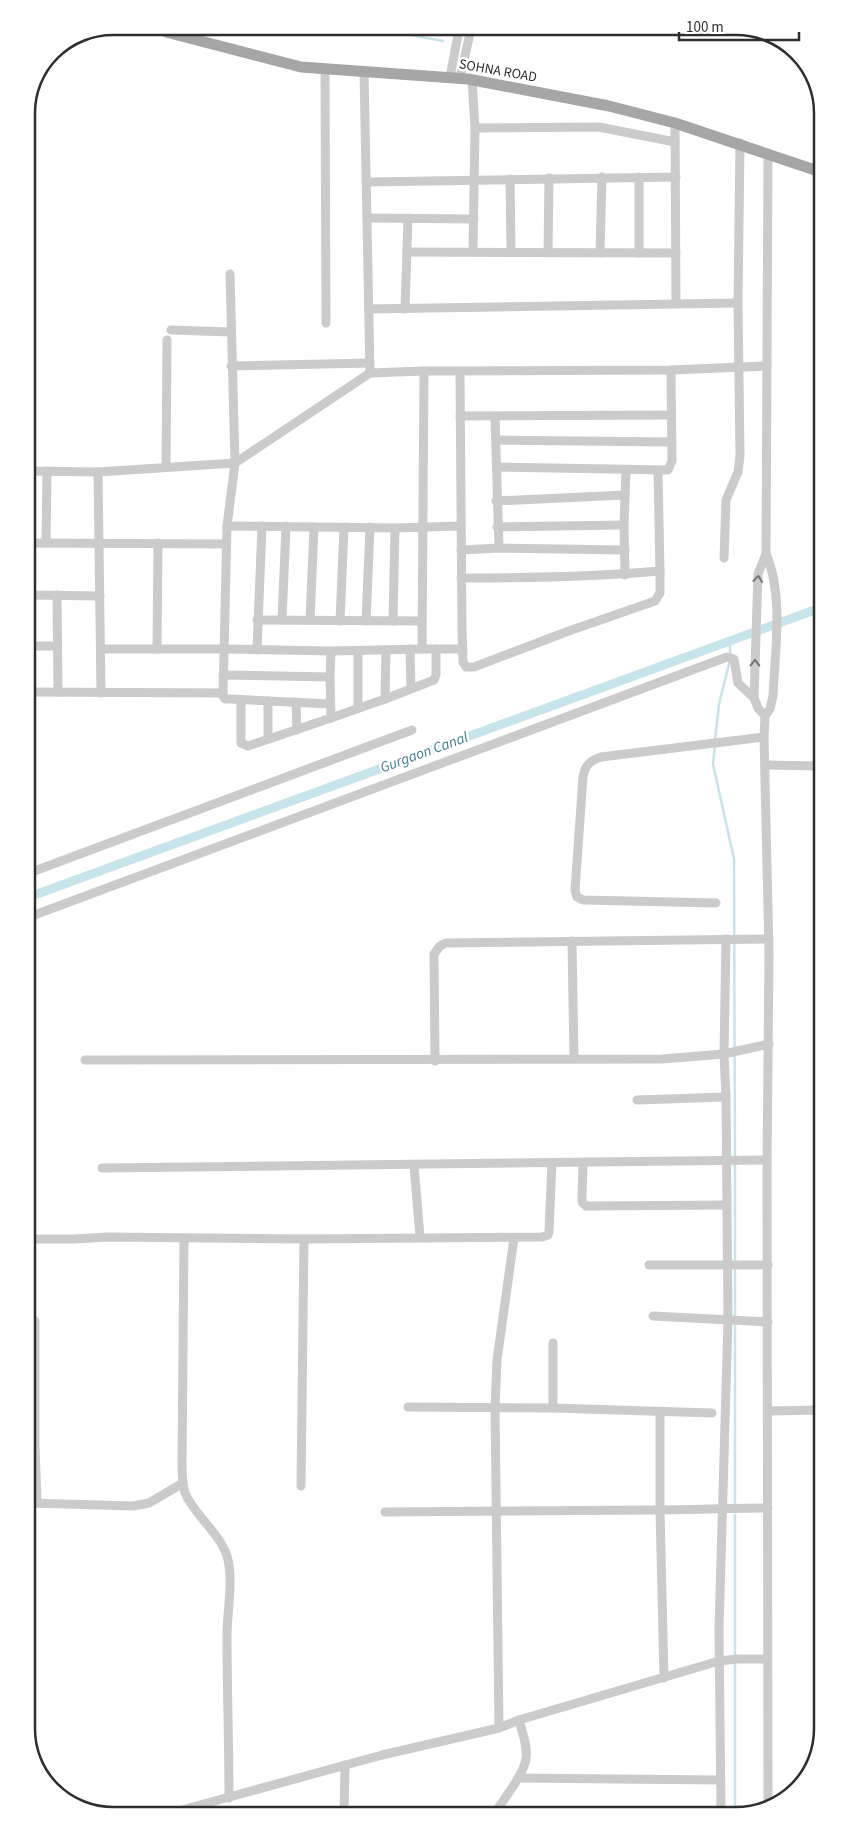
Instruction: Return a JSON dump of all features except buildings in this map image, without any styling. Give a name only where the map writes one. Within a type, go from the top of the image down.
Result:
[{"type":"main road","name":"SOHNA ROAD","points":[[204,36],[301,67],[461,78],[598,103],[675,122],[814,170]]},
{"type":"street","points":[[458,35],[454,52],[475,128],[473,251]]},
{"type":"street","points":[[461,78],[470,35]]},
{"type":"street","points":[[454,52],[465,54]]},
{"type":"street","points":[[325,69],[326,323]]},
{"type":"street","points":[[364,71],[370,373]]},
{"type":"street","points":[[675,122],[676,303]]},
{"type":"street","points":[[475,128],[596,127],[675,142]]},
{"type":"street","points":[[724,558],[726,500],[738,472],[740,456],[738,303],[740,144]]},
{"type":"street","points":[[765,716],[758,708],[754,698],[758,574],[766,554],[768,154]]},
{"type":"street","points":[[600,253],[602,177]]},
{"type":"street","points":[[639,253],[640,177]]},
{"type":"street","points":[[366,182],[676,177]]},
{"type":"street","points":[[548,252],[549,178]]},
{"type":"street","points":[[510,179],[511,251]]},
{"type":"street","points":[[367,218],[474,219]]},
{"type":"street","points":[[405,309],[408,218]]},
{"type":"street","points":[[407,252],[676,253]]},
{"type":"street","points":[[230,274],[234,464],[226,544],[223,693],[225,699],[330,704]]},
{"type":"street","points":[[369,309],[738,303]]},
{"type":"street","points":[[171,330],[231,332]]},
{"type":"street","points":[[166,340],[166,468]]},
{"type":"street","points":[[231,366],[370,363]]},
{"type":"street","points":[[35,471],[98,472],[234,464],[370,373],[671,370],[767,366]]},
{"type":"street","points":[[496,467],[668,470],[671,465],[671,370]]},
{"type":"street","points":[[422,649],[424,371]]},
{"type":"street","points":[[460,372],[460,526],[464,666],[474,667],[566,632],[651,603],[659,597],[658,471]]},
{"type":"street","points":[[460,416],[671,415]]},
{"type":"street","points":[[495,417],[498,548]]},
{"type":"street","points":[[497,440],[671,442]]},
{"type":"street","points":[[625,575],[626,470]]},
{"type":"street","points":[[46,543],[47,472]]},
{"type":"street","points":[[98,472],[101,693]]},
{"type":"street","points":[[496,501],[625,494]]},
{"type":"street","points":[[497,527],[624,525]]},
{"type":"street","points":[[227,526],[394,528],[460,526]]},
{"type":"street","points":[[257,650],[262,526]]},
{"type":"street","points":[[282,620],[286,526]]},
{"type":"street","points":[[310,620],[314,527]]},
{"type":"street","points":[[340,621],[344,527]]},
{"type":"street","points":[[366,621],[370,527]]},
{"type":"street","points":[[393,621],[394,528]]},
{"type":"street","points":[[35,543],[226,544]]},
{"type":"street","points":[[157,649],[158,543]]},
{"type":"street","points":[[461,550],[498,548],[625,550]]},
{"type":"street","points":[[766,554],[774,574],[776,606],[772,704],[765,716],[764,738],[769,939],[767,1160],[768,1800]]},
{"type":"street","points":[[461,578],[540,578],[625,575],[660,571]]},
{"type":"street","points":[[35,595],[100,596]]},
{"type":"street","points":[[57,595],[58,692]]},
{"type":"street","points":[[257,620],[421,621]]},
{"type":"street","points":[[35,646],[57,646]]},
{"type":"street","points":[[101,649],[225,649],[331,652],[410,649],[463,650]]},
{"type":"street","points":[[410,649],[411,689]]},
{"type":"street","points":[[241,700],[242,745],[248,746],[385,699],[434,680],[436,649]]},
{"type":"street","points":[[385,699],[386,650]]},
{"type":"street","points":[[358,651],[358,708]]},
{"type":"street","points":[[331,652],[331,718]]},
{"type":"street","points":[[35,915],[623,694],[730,657],[735,662],[738,683],[754,698]]},
{"type":"street","points":[[223,675],[330,677]]},
{"type":"street","points":[[35,692],[223,693]]},
{"type":"street","points":[[268,701],[268,740]]},
{"type":"street","points":[[296,702],[297,730]]},
{"type":"street","points":[[35,869],[412,730]]},
{"type":"street","points":[[716,902],[583,900],[577,897],[575,890],[582,777],[589,762],[601,757],[764,738]]},
{"type":"street","points":[[766,766],[814,766]]},
{"type":"street","points":[[721,1807],[719,1661],[722,1508],[732,1320],[732,1265],[727,1205],[732,1161],[726,1097],[731,1053],[733,939]]},
{"type":"street","points":[[435,1061],[434,954],[440,946],[446,943],[769,939]]},
{"type":"street","points":[[572,941],[574,1059]]},
{"type":"street","points":[[85,1060],[435,1061],[662,1059],[731,1053],[769,1044]]},
{"type":"street","points":[[637,1100],[726,1097]]},
{"type":"street","points":[[102,1168],[767,1160]]},
{"type":"street","points":[[35,1239],[107,1237],[304,1239],[542,1237],[548,1235],[549,1231],[552,1163]]},
{"type":"street","points":[[583,1163],[582,1202],[586,1206],[727,1205]]},
{"type":"street","points":[[414,1165],[420,1237]]},
{"type":"street","points":[[184,1238],[183,1483],[184,1491],[190,1503],[221,1544],[227,1556],[230,1569],[227,1634],[229,1798]]},
{"type":"street","points":[[500,1728],[495,1512],[495,1408],[497,1360],[514,1238]]},
{"type":"street","points":[[301,1486],[304,1239]]},
{"type":"street","points":[[649,1265],[768,1265]]},
{"type":"street","points":[[654,1316],[768,1322]]},
{"type":"street","points":[[553,1343],[553,1408]]},
{"type":"street","points":[[408,1407],[553,1408],[712,1413]]},
{"type":"street","points":[[768,1411],[814,1410]]},
{"type":"street","points":[[660,1412],[664,1678]]},
{"type":"street","points":[[35,1503],[134,1506],[149,1503],[183,1483]]},
{"type":"street","points":[[385,1512],[768,1508]]},
{"type":"street","points":[[195,1807],[345,1765],[500,1728],[519,1720],[719,1661],[768,1659]]},
{"type":"street","points":[[499,1807],[518,1778],[527,1758],[519,1720]]},
{"type":"street","points":[[344,1807],[345,1765]]},
{"type":"street","points":[[518,1778],[720,1780]]},
{"type":"waterway","points":[[411,35],[443,41]]},
{"type":"waterway","name":"Gurgaon Canal","points":[[35,895],[814,610]]},
{"type":"waterway","points":[[715,740],[719,704],[730,660],[730,641]]},
{"type":"waterway","points":[[715,746],[713,764],[734,859],[735,1157]]},
{"type":"waterway","points":[[735,1163],[735,1262]]},
{"type":"waterway","points":[[735,1268],[735,1317]]},
{"type":"waterway","points":[[735,1323],[735,1506]]},
{"type":"waterway","points":[[735,1515],[735,1807]]}]
